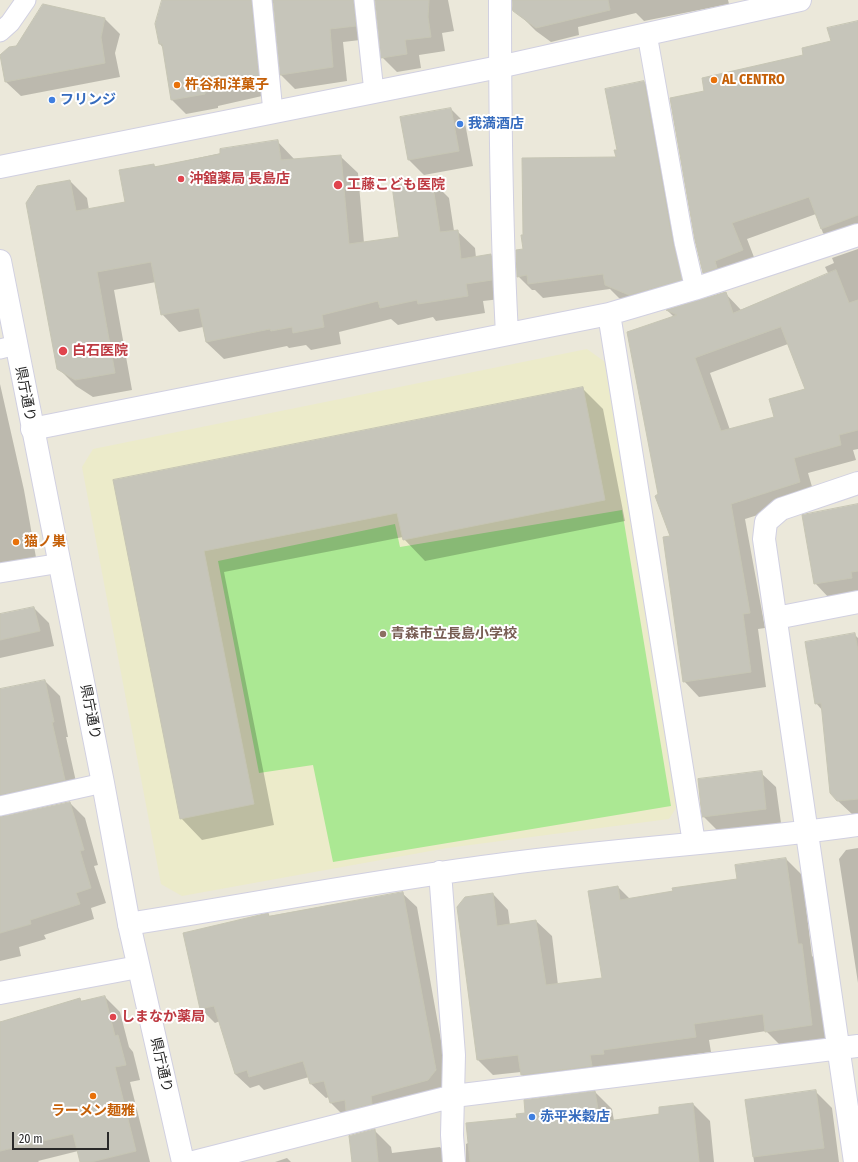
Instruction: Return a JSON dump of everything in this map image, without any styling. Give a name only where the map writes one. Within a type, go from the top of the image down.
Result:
[{"type":"street","points":[[500,0],[499,67],[507,334]]},
{"type":"street","points":[[0,166],[499,67],[800,0]]},
{"type":"street","points":[[32,429],[609,314],[695,289],[858,235]]},
{"type":"street","name":"県庁通り","points":[[0,261],[8,347],[32,429],[61,563],[129,924],[184,1162]]},
{"type":"street","points":[[609,314],[694,843]]},
{"type":"street","points":[[855,1162],[849,1048],[808,832],[764,539],[766,522],[782,509],[858,483]]},
{"type":"street","points":[[776,618],[858,602]]},
{"type":"street","points":[[129,924],[440,872],[694,843],[808,832],[858,825]]},
{"type":"street","points":[[440,872],[454,1055],[452,1135],[454,1162]]},
{"type":"street","points":[[0,993],[138,967]]},
{"type":"street","points":[[194,1162],[454,1096],[849,1048]]},
{"type":"lane","points":[[0,32],[10,23],[26,0]]},
{"type":"lane","points":[[262,0],[273,112]]},
{"type":"lane","points":[[364,0],[374,92]]},
{"type":"lane","points":[[647,34],[684,242],[695,289]]},
{"type":"lane","points":[[0,573],[61,563]]},
{"type":"lane","points":[[0,806],[103,783]]},
{"type":"shaded area","name":"青森市立長島小学校","points":[[587,349],[605,362],[680,802],[669,819],[447,848],[182,896],[161,884],[82,467],[93,449]]},
{"type":"green space","points":[[622,510],[671,806],[333,862],[313,765],[259,773],[218,561],[395,524],[400,547]]},
{"type":"building","points":[[162,0],[251,0],[259,78],[251,80],[248,83],[205,92],[205,94],[171,100],[162,44],[159,44],[155,24]]},
{"type":"building","points":[[273,0],[353,0],[356,26],[330,29],[333,67],[280,75]]},
{"type":"building","points":[[375,0],[429,0],[428,17],[431,37],[405,40],[407,54],[381,58]]},
{"type":"building","points":[[512,0],[608,0],[610,10],[536,28],[513,11]]},
{"type":"building","points":[[43,4],[105,18],[101,37],[105,63],[5,82],[0,55],[9,47],[16,46]]},
{"type":"building","points":[[858,21],[858,215],[821,229],[809,197],[732,223],[743,250],[715,261],[717,268],[703,273],[695,240],[670,98],[704,91],[702,78],[803,55],[802,48],[831,41],[827,28]]},
{"type":"building","points":[[644,81],[673,244],[682,280],[629,295],[605,285],[603,274],[528,284],[527,275],[517,277],[516,250],[523,249],[521,235],[523,235],[522,158],[616,157],[614,150],[617,150],[605,89]]},
{"type":"building","points":[[451,108],[459,151],[408,160],[400,117]]},
{"type":"building","points":[[278,140],[281,160],[341,155],[349,244],[399,237],[392,186],[432,180],[440,232],[458,230],[461,259],[491,254],[492,280],[466,284],[468,296],[418,304],[417,300],[380,308],[378,301],[322,315],[324,327],[293,333],[292,327],[271,331],[270,329],[206,342],[199,308],[161,315],[151,262],[97,272],[115,373],[75,380],[57,369],[26,203],[37,186],[70,180],[76,211],[125,202],[119,170],[154,164],[154,167],[220,154],[220,149]]},
{"type":"building","points":[[836,270],[849,303],[858,300],[858,430],[839,435],[841,445],[794,458],[800,482],[731,504],[750,613],[743,614],[751,672],[683,682],[663,537],[670,536],[655,496],[658,494],[627,332],[677,315],[666,310],[726,292],[733,313]],"holes":[[[781,327],[805,389],[769,399],[774,417],[721,431],[695,358]]]},
{"type":"building","points":[[583,387],[605,500],[403,540],[397,513],[204,551],[254,804],[180,819],[113,480]]},
{"type":"building","points":[[858,504],[858,571],[851,572],[852,578],[814,584],[802,515]]},
{"type":"building","points":[[34,607],[40,631],[0,640],[0,614]]},
{"type":"building","points":[[855,633],[858,651],[858,799],[837,801],[830,793],[821,703],[815,704],[805,642]]},
{"type":"building","points":[[45,680],[54,722],[52,722],[65,780],[0,795],[0,689]]},
{"type":"building","points":[[762,771],[766,809],[702,817],[698,779]]},
{"type":"building","points":[[70,802],[84,850],[80,851],[91,888],[76,893],[80,904],[30,920],[31,924],[0,933],[0,817]]},
{"type":"building","points":[[786,858],[798,944],[802,944],[812,1025],[765,1032],[763,1014],[694,1024],[696,1037],[603,1050],[604,1054],[590,1055],[592,1066],[521,1075],[518,1055],[477,1060],[457,907],[465,897],[493,893],[497,926],[536,920],[546,985],[602,978],[588,891],[618,886],[620,900],[673,891],[672,888],[737,879],[735,865]]},
{"type":"building","points":[[403,892],[436,1070],[428,1080],[371,1096],[372,1104],[346,1111],[345,1100],[330,1103],[324,1081],[310,1084],[303,1061],[249,1077],[247,1070],[235,1074],[214,1006],[200,1009],[183,933],[268,913],[269,916]]},
{"type":"building","points":[[105,996],[115,1036],[118,1035],[126,1065],[115,1067],[136,1151],[91,1162],[80,1162],[73,1134],[0,1151],[0,1022],[80,998],[81,1001]]},
{"type":"building","points":[[816,1090],[824,1148],[753,1157],[745,1100]]},
{"type":"building","points":[[595,1091],[600,1122],[659,1114],[659,1107],[693,1103],[699,1162],[470,1162],[466,1123],[517,1118],[516,1114],[525,1113],[524,1100]]},
{"type":"building","points":[[375,1129],[378,1162],[352,1162],[349,1136]]},
{"type":"place","name":"AL CENTRO","points":[[714,80]]},
{"type":"place","name":"杵谷和洋菓子","points":[[177,85]]},
{"type":"place","name":"フリンジ","points":[[52,100]]},
{"type":"place","name":"我満酒店","points":[[460,124]]},
{"type":"place","name":"沖舘薬局 長島店","points":[[181,179]]},
{"type":"place","name":"工藤こども医院","points":[[338,185]]},
{"type":"place","name":"白石医院","points":[[63,351]]},
{"type":"place","name":"猫ノ巣","points":[[16,542]]},
{"type":"place","name":"青森市立長島小学校","points":[[383,634]]},
{"type":"place","name":"しまなか薬局","points":[[113,1017]]},
{"type":"place","name":"ラーメン麺雅","points":[[93,1096]]},
{"type":"place","name":"赤平米穀店","points":[[532,1117]]}]
